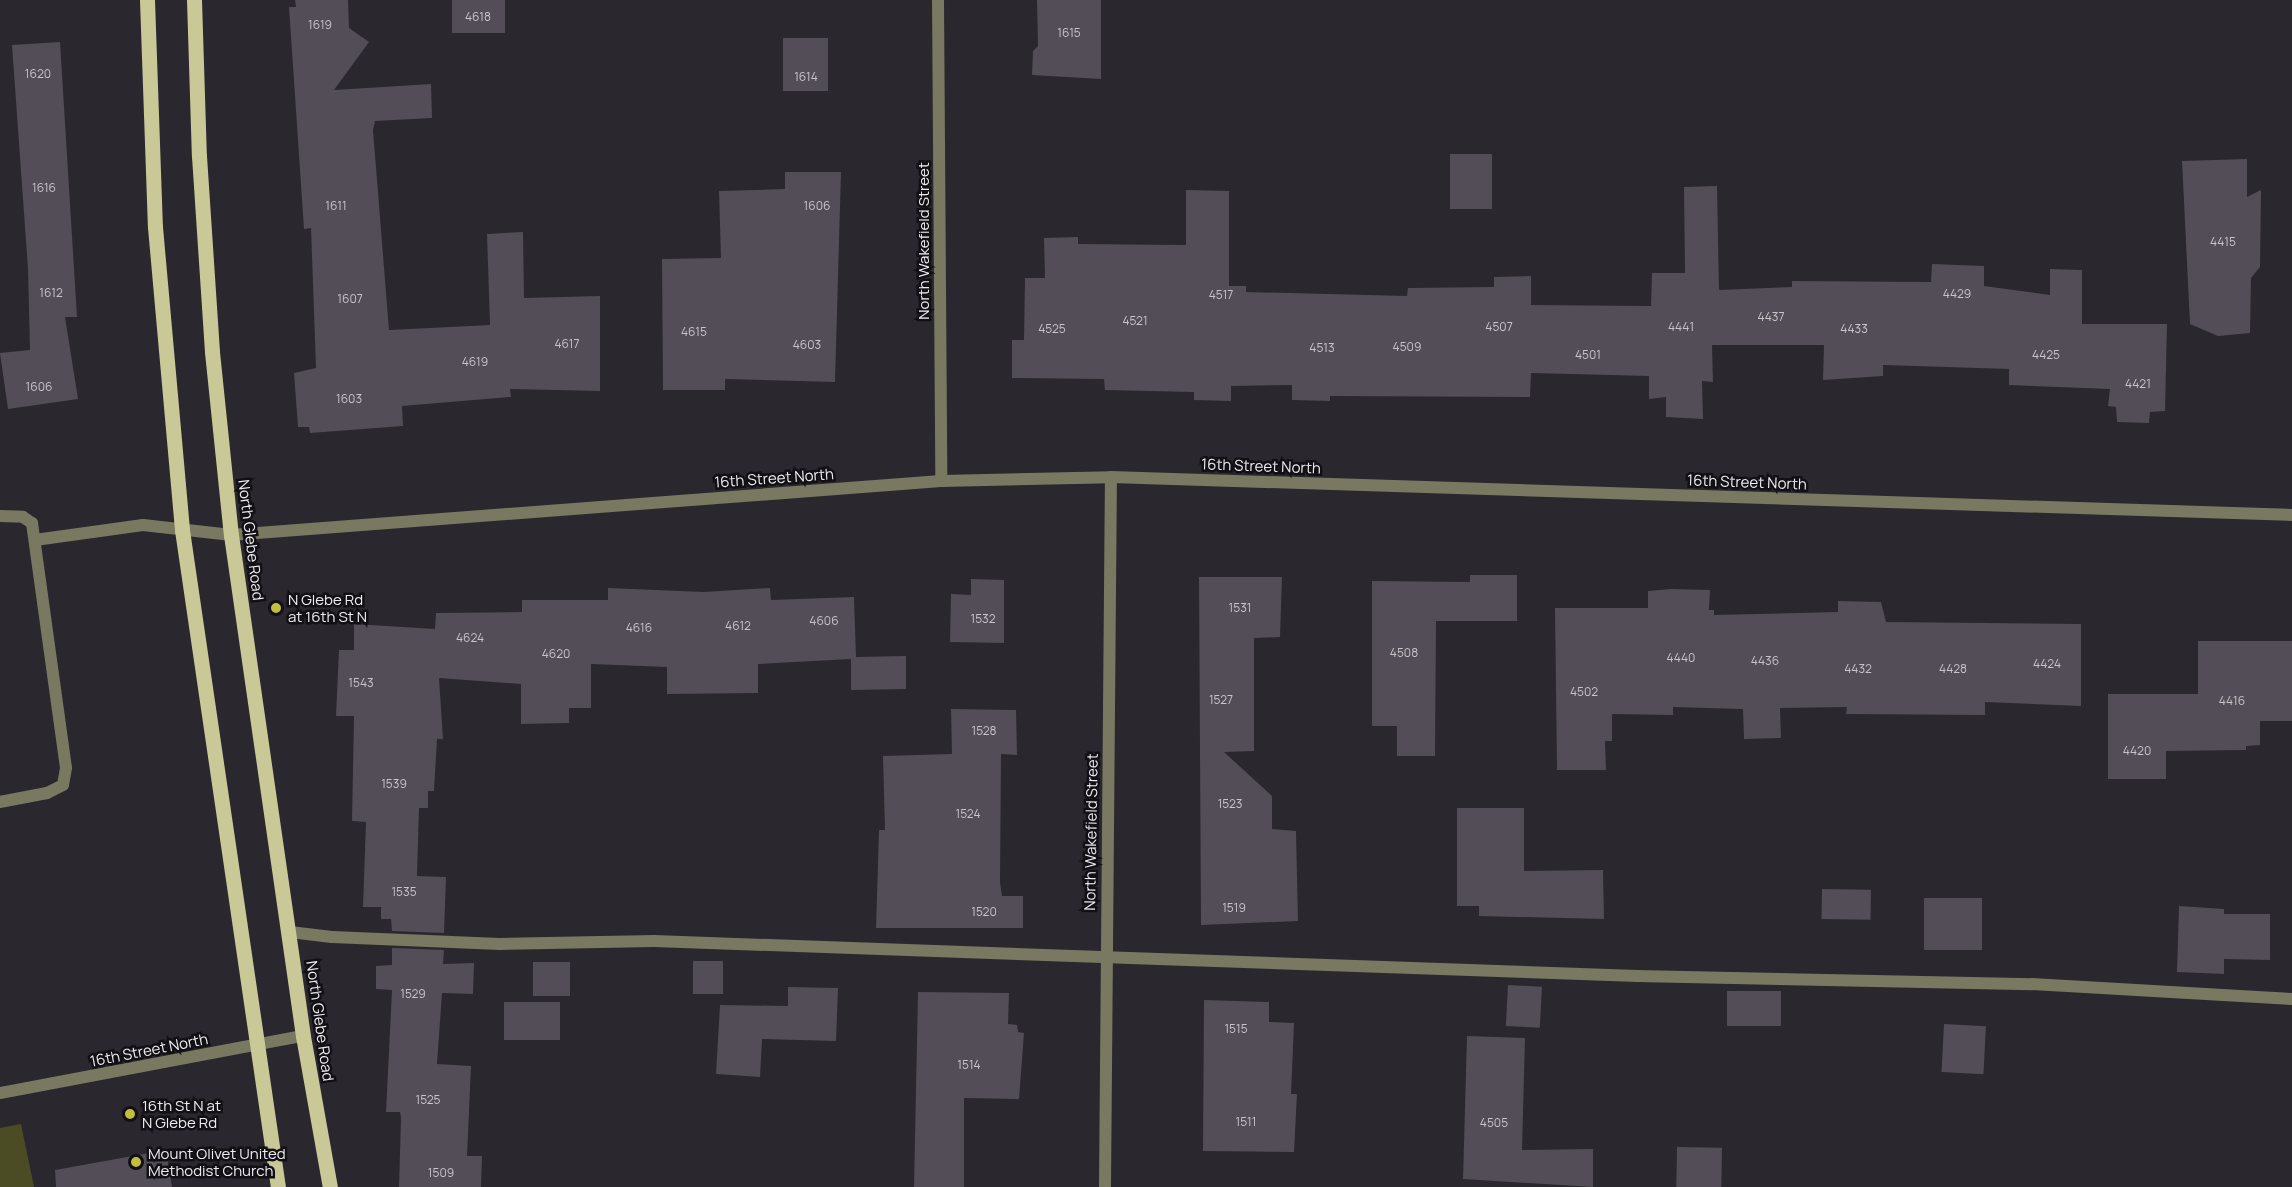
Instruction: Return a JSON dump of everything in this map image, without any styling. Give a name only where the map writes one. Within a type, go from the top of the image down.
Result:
[{"type":"main road","points":[[147,0],[155,227],[182,530],[278,1187]]},
{"type":"main road","name":"North Glebe Road","points":[[194,0],[209,306],[231,535],[290,932],[303,1036],[330,1187]]},
{"type":"street","name":"North Wakefield Street","points":[[938,0],[941,481]]},
{"type":"street","name":"16th Street North","points":[[35,540],[143,525],[231,535],[941,481],[1111,477],[2292,515]]},
{"type":"street","name":"North Wakefield Street","points":[[1105,1187],[1105,958],[1111,477]]},
{"type":"street","points":[[0,516],[23,517],[32,523],[66,768],[63,785],[47,793],[0,802]]},
{"type":"street","points":[[290,932],[332,937],[500,944],[654,941],[1105,958],[2032,984],[2292,999]]},
{"type":"street","name":"16th Street North","points":[[0,1093],[303,1036]]},
{"type":"shaded area","points":[[21,1124],[34,1187],[0,1187],[0,1128]]},
{"type":"building","points":[[295,0],[348,0],[349,28],[369,42],[334,90],[431,84],[432,118],[375,121],[373,130],[389,330],[490,325],[487,234],[523,232],[524,298],[600,296],[600,391],[510,389],[511,397],[402,406],[403,426],[310,433],[309,427],[298,427],[294,373],[316,368],[311,228],[304,229],[289,7],[296,7]]},
{"type":"building","points":[[452,0],[505,0],[505,33],[452,33]]},
{"type":"building","points":[[1037,0],[1101,0],[1101,79],[1032,75],[1033,51],[1038,46]]},
{"type":"building","points":[[783,38],[828,38],[828,91],[783,91]]},
{"type":"building","points":[[60,42],[77,317],[65,317],[78,399],[8,409],[0,353],[30,350],[28,269],[12,45]]},
{"type":"building","points":[[1450,154],[1492,154],[1492,209],[1450,209]]},
{"type":"building","points":[[2247,159],[2247,197],[2261,190],[2260,267],[2251,278],[2250,333],[2218,336],[2190,324],[2182,161]]},
{"type":"building","points":[[785,172],[841,172],[835,382],[725,379],[725,390],[663,390],[662,259],[721,258],[719,191],[785,189]]},
{"type":"building","points":[[1717,186],[1719,290],[1792,287],[1792,281],[1931,282],[1932,264],[1984,266],[1984,286],[2050,295],[2050,269],[2082,270],[2082,324],[2167,324],[2165,411],[2150,412],[2149,423],[2117,422],[2116,407],[2108,406],[2110,389],[2009,385],[2009,369],[1883,365],[1883,376],[1823,380],[1824,345],[1712,345],[1713,382],[1702,381],[1703,419],[1666,417],[1666,397],[1649,399],[1649,376],[1531,373],[1530,397],[1330,396],[1330,401],[1292,400],[1292,385],[1231,386],[1231,401],[1194,400],[1194,392],[1105,390],[1104,379],[1012,378],[1012,340],[1024,340],[1025,278],[1045,278],[1044,238],[1078,237],[1078,244],[1186,245],[1186,190],[1229,191],[1229,286],[1246,286],[1246,292],[1407,296],[1408,288],[1494,287],[1494,277],[1531,276],[1531,305],[1651,306],[1652,273],[1685,273],[1684,187]]},
{"type":"building","points":[[1470,575],[1517,575],[1517,621],[1436,621],[1435,756],[1397,756],[1397,726],[1372,726],[1372,581],[1470,582]]},
{"type":"building","points":[[1199,577],[1282,577],[1280,637],[1254,638],[1254,751],[1224,752],[1272,796],[1272,829],[1296,831],[1298,921],[1201,925]]},
{"type":"building","points":[[971,579],[1004,580],[1004,643],[950,642],[951,594],[971,595]]},
{"type":"building","points":[[608,588],[704,592],[770,588],[771,600],[854,597],[856,657],[906,656],[906,689],[851,690],[851,659],[758,664],[758,693],[667,694],[667,667],[591,664],[591,708],[569,708],[569,723],[521,724],[521,684],[439,678],[443,739],[437,739],[434,791],[428,791],[428,808],[419,808],[417,876],[446,877],[444,933],[392,931],[391,919],[381,919],[381,907],[363,907],[366,822],[352,821],[354,716],[336,716],[339,650],[354,650],[354,624],[435,629],[436,613],[522,612],[522,600],[608,600]]},
{"type":"building","points":[[1710,590],[1709,610],[1714,610],[1714,615],[1838,612],[1838,601],[1881,602],[1886,622],[2081,624],[2081,706],[1985,702],[1985,715],[1846,714],[1847,707],[1780,708],[1781,738],[1744,739],[1743,709],[1673,707],[1673,715],[1612,714],[1612,741],[1605,741],[1606,770],[1557,770],[1555,608],[1648,608],[1648,591]]},
{"type":"building","points":[[2198,641],[2292,641],[2292,721],[2260,721],[2260,745],[2246,746],[2246,750],[2166,751],[2166,779],[2108,779],[2108,694],[2198,694]]},
{"type":"building","points":[[951,709],[1016,710],[1017,755],[1001,754],[1000,882],[1002,896],[1023,896],[1023,928],[876,928],[879,830],[885,830],[883,756],[952,754]]},
{"type":"building","points":[[1457,808],[1524,808],[1524,871],[1603,870],[1604,919],[1479,916],[1479,906],[1457,906]]},
{"type":"building","points":[[1822,889],[1871,890],[1870,920],[1821,919]]},
{"type":"building","points":[[1924,898],[1982,898],[1982,950],[1924,950]]},
{"type":"building","points":[[2179,906],[2224,909],[2224,914],[2270,914],[2270,960],[2224,959],[2224,974],[2177,972]]},
{"type":"building","points":[[392,948],[444,950],[443,964],[474,963],[473,994],[442,993],[437,1064],[471,1066],[467,1156],[482,1156],[481,1187],[399,1187],[400,1112],[386,1112],[392,990],[376,989],[376,966],[392,965]]},
{"type":"building","points":[[693,961],[723,961],[723,994],[693,994]]},
{"type":"building","points":[[533,962],[570,962],[570,996],[533,996]]},
{"type":"building","points":[[1508,985],[1542,987],[1540,1028],[1506,1026]]},
{"type":"building","points":[[788,987],[838,988],[836,1041],[762,1039],[760,1077],[716,1074],[720,1005],[788,1006]]},
{"type":"building","points":[[1727,991],[1781,991],[1781,1026],[1727,1026]]},
{"type":"building","points":[[918,992],[1009,993],[1008,1024],[1017,1025],[1018,1032],[1024,1033],[1019,1099],[964,1098],[964,1187],[914,1187]]},
{"type":"building","points":[[1204,1000],[1269,1002],[1269,1022],[1294,1023],[1291,1094],[1297,1094],[1294,1152],[1203,1151]]},
{"type":"building","points":[[504,1002],[560,1002],[560,1040],[504,1040]]},
{"type":"building","points":[[1944,1024],[1986,1026],[1983,1074],[1941,1072]]},
{"type":"building","points":[[1467,1036],[1525,1038],[1522,1150],[1593,1149],[1593,1187],[1463,1179]]},
{"type":"building","points":[[1677,1147],[1722,1148],[1721,1187],[1676,1187]]},
{"type":"building","name":"Mount Olivet United Methodist Church","points":[[166,1150],[172,1187],[56,1187],[55,1170]]},
{"type":"place","name":"N Glebe Rd at 16th St N","points":[[276,608]]},
{"type":"place","name":"16th St N at N Glebe Rd","points":[[130,1114]]},
{"type":"place","name":"Mount Olivet United Methodist Church","points":[[136,1162]]}]
